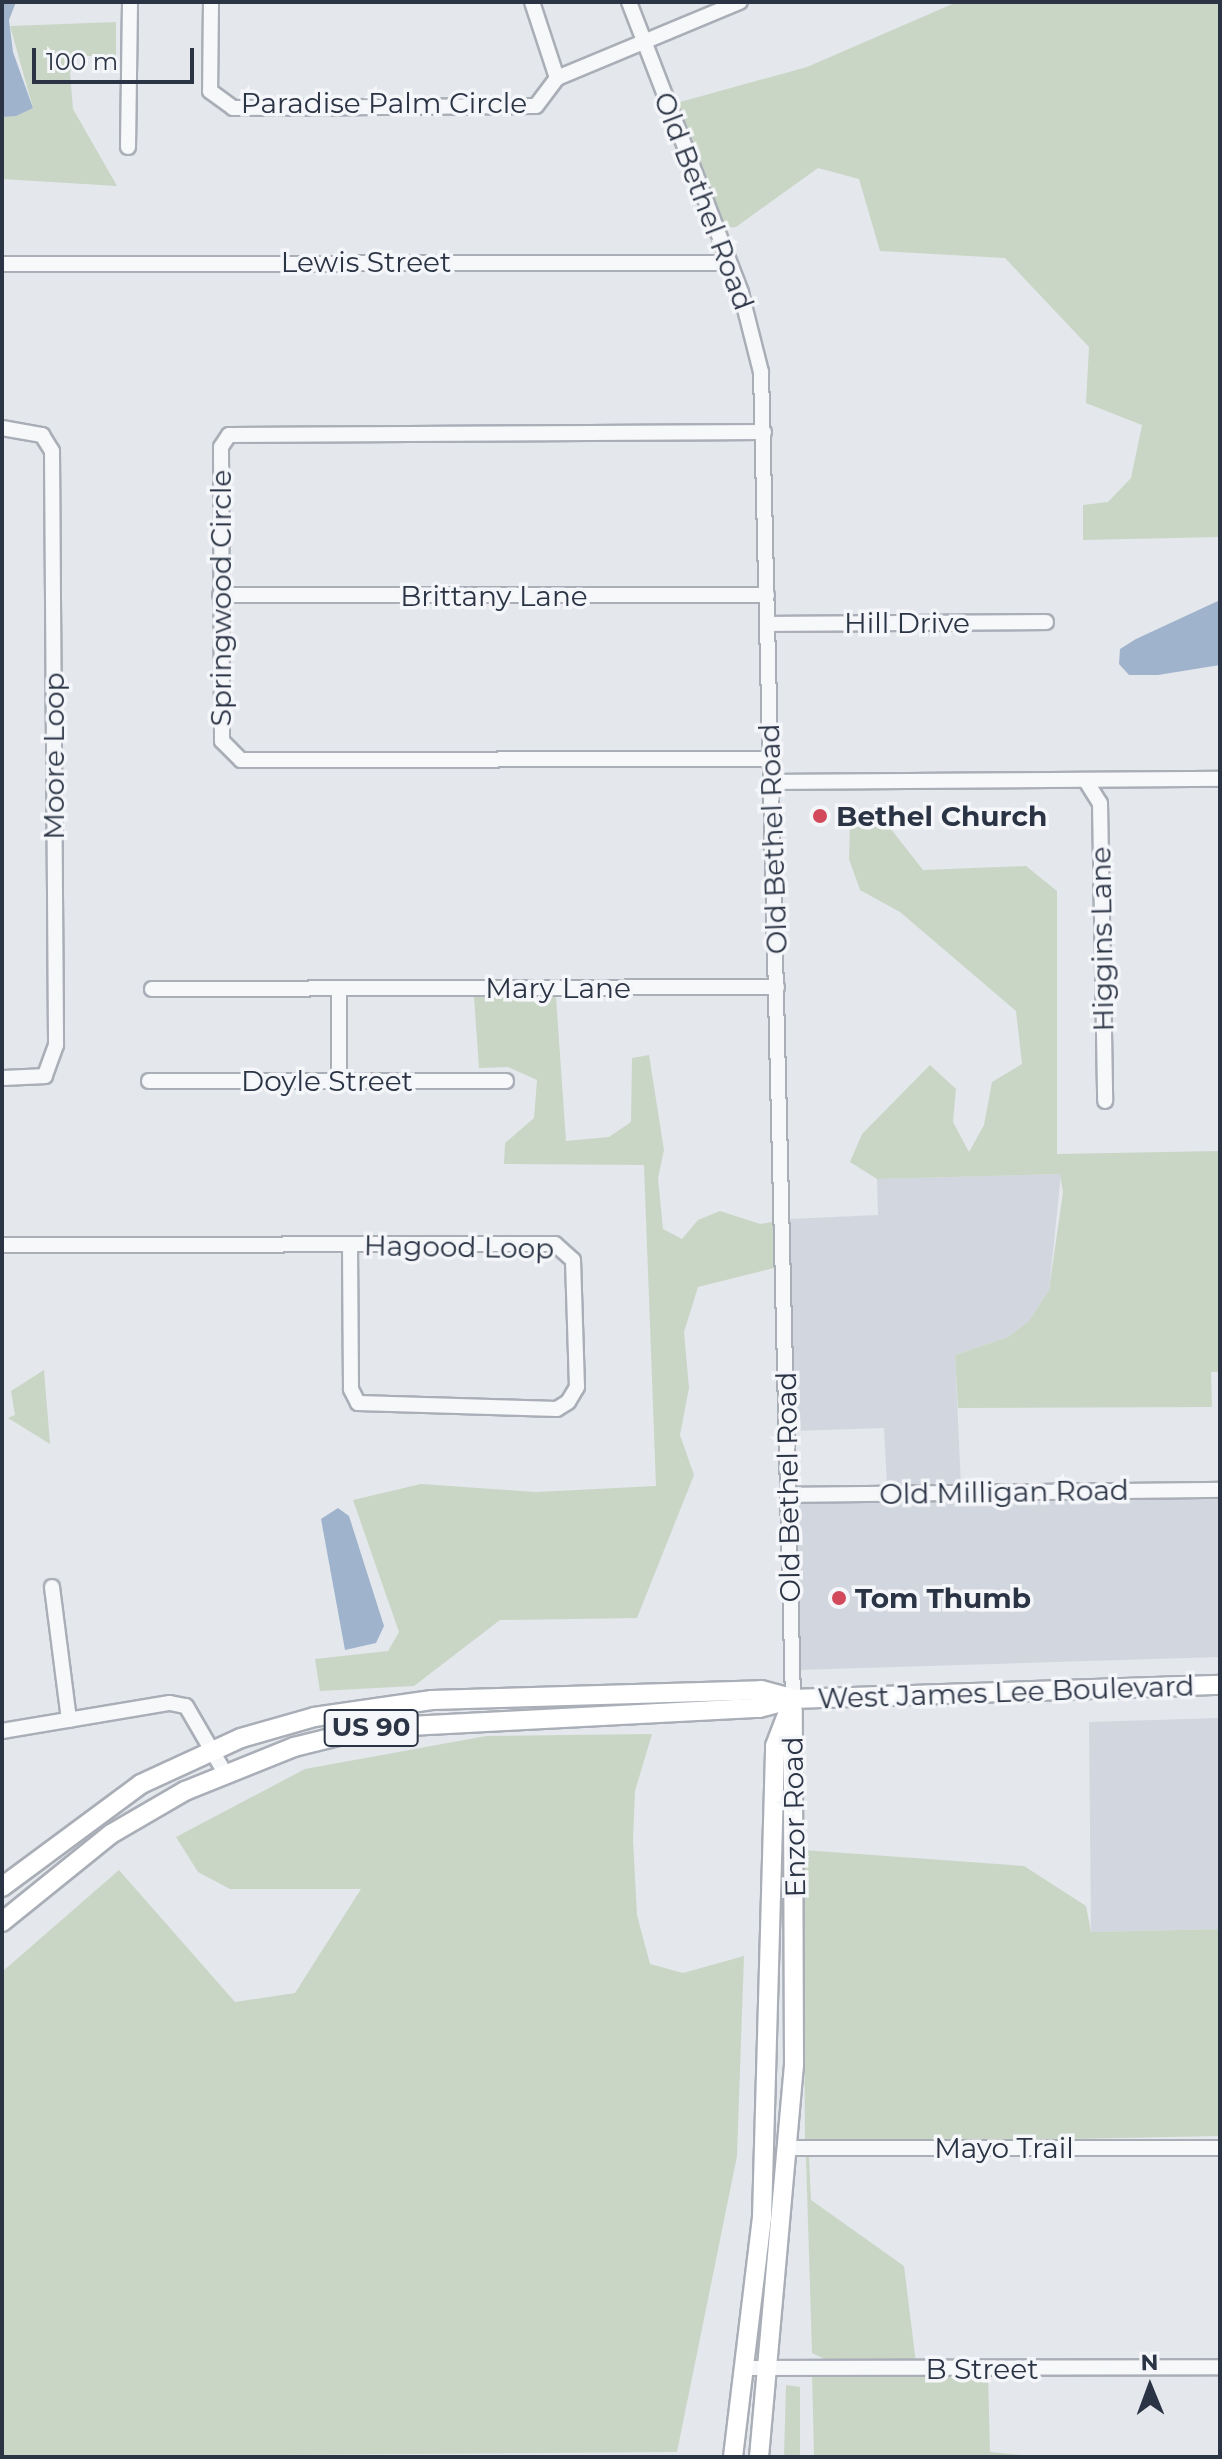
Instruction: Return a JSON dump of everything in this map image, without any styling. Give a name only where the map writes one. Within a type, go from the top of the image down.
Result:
[{"type":"main road","name":"West James Lee Boulevard","points":[[2,1922],[111,1834],[225,1773],[333,1736],[407,1722],[759,1708],[793,1699],[1220,1685]]},
{"type":"main road","name":"West James Lee Boulevard","points":[[2,1887],[109,1803],[213,1750],[314,1717],[395,1703],[761,1690],[793,1699]]},
{"type":"main road","name":"Enzor Road","points":[[759,2457],[789,2148],[793,1699]]},
{"type":"main road","name":"Enzor Road","points":[[733,2457],[762,2217],[775,1746],[793,1699]]},
{"type":"street","points":[[128,147],[130,2]]},
{"type":"street","name":"Paradise Palm Circle","points":[[211,2],[210,91],[233,108],[536,106],[557,78],[532,2]]},
{"type":"street","name":"Old Bethel Road","points":[[629,2],[729,263],[756,344],[764,432],[793,1699]]},
{"type":"street","points":[[557,78],[733,4]]},
{"type":"street","name":"Lewis Street","points":[[2,264],[729,263]]},
{"type":"street","name":"Moore Loop","points":[[2,428],[42,435],[52,451],[56,1045],[45,1076],[2,1078]]},
{"type":"street","name":"Springwood Circle","points":[[764,432],[236,432],[221,447],[222,741],[241,760],[771,759]]},
{"type":"street","name":"Brittany Lane","points":[[220,595],[767,595]]},
{"type":"street","name":"Hill Drive","points":[[767,624],[1046,622]]},
{"type":"street","points":[[772,782],[1220,779]]},
{"type":"street","name":"Higgins Lane","points":[[1086,781],[1100,803],[1105,1101]]},
{"type":"street","name":"Mary Lane","points":[[152,989],[777,987]]},
{"type":"street","points":[[339,988],[339,1080]]},
{"type":"street","name":"Doyle Street","points":[[149,1081],[506,1081]]},
{"type":"street","name":"Hagood Loop","points":[[2,1245],[350,1244],[566,1249],[573,1260],[577,1387],[568,1402],[557,1409],[358,1403],[351,1389],[350,1244]]},
{"type":"street","name":"Old Milligan Road","points":[[788,1495],[1220,1490]]},
{"type":"street","points":[[52,1587],[69,1720]]},
{"type":"street","points":[[2,1731],[186,1706],[225,1773]]},
{"type":"street","name":"Mayo Trail","points":[[789,2148],[1220,2148]]},
{"type":"street","name":"B Street","points":[[744,2368],[1220,2367]]},
{"type":"shaded area","points":[[1061,1174],[1049,1290],[1029,1321],[1008,1337],[955,1355],[961,1486],[887,1486],[884,1428],[793,1431],[788,1219],[878,1215],[877,1179]]},
{"type":"shaded area","points":[[1220,1496],[1220,1657],[797,1670],[794,1501]]},
{"type":"shaded area","points":[[1220,1718],[1220,1929],[1091,1932],[1089,1722]]},
{"type":"green space","points":[[957,2],[1220,2],[1220,537],[1083,540],[1083,505],[1108,502],[1131,478],[1142,425],[1086,403],[1089,347],[1005,258],[880,251],[859,179],[818,168],[736,227],[721,228],[673,104],[807,67]]},
{"type":"green space","points":[[116,22],[116,56],[76,56],[70,73],[73,109],[117,186],[2,179],[2,117],[33,108],[10,26]]},
{"type":"green space","points":[[876,810],[923,870],[1026,866],[1057,891],[1057,1154],[1220,1151],[1220,1372],[1211,1372],[1212,1407],[958,1408],[955,1355],[1008,1337],[1029,1321],[1049,1290],[1063,1192],[1060,1174],[877,1179],[850,1162],[862,1134],[930,1065],[956,1089],[953,1122],[969,1152],[984,1125],[992,1082],[1022,1064],[1016,1011],[900,912],[860,890],[849,859],[850,825]]},
{"type":"green space","points":[[474,997],[556,997],[566,1141],[609,1137],[631,1122],[632,1058],[649,1055],[664,1150],[658,1178],[663,1229],[682,1239],[698,1220],[720,1211],[760,1224],[777,1221],[778,1267],[698,1287],[684,1332],[689,1388],[680,1435],[694,1475],[637,1618],[500,1620],[414,1686],[320,1691],[315,1659],[388,1651],[399,1632],[353,1500],[421,1484],[536,1492],[656,1486],[644,1165],[504,1164],[505,1143],[534,1118],[537,1080],[508,1067],[479,1068]]},
{"type":"green space","points":[[44,1370],[50,1444],[8,1418],[15,1415],[11,1391]]},
{"type":"green space","points":[[652,1734],[635,1791],[633,1839],[637,1915],[650,1964],[683,1973],[744,1956],[737,2156],[677,2452],[2,2457],[2,1972],[119,1870],[235,2002],[295,1993],[361,1889],[230,1889],[198,1872],[176,1837],[305,1769],[486,1736]]},
{"type":"green space","points":[[803,1850],[1024,1866],[1086,1906],[1091,1932],[1220,1929],[1220,2136],[805,2144]]},
{"type":"green space","points":[[806,2157],[809,2157],[811,2200],[904,2266],[916,2363],[833,2363],[812,2353]]},
{"type":"green space","points":[[812,2371],[988,2374],[990,2452],[1042,2457],[814,2457]]},
{"type":"green space","points":[[786,2385],[800,2387],[800,2457],[784,2457]]},
{"type":"water","points":[[2,2],[16,2],[9,20],[13,52],[33,108],[16,116],[2,117]]},
{"type":"water","points":[[1220,600],[1220,665],[1158,675],[1129,675],[1119,664],[1120,649]]},
{"type":"water","points":[[338,1508],[349,1516],[384,1626],[376,1643],[345,1650],[321,1519]]},
{"type":"place","name":"Bethel Church","points":[[820,816]]},
{"type":"place","name":"Tom Thumb","points":[[839,1598]]}]
